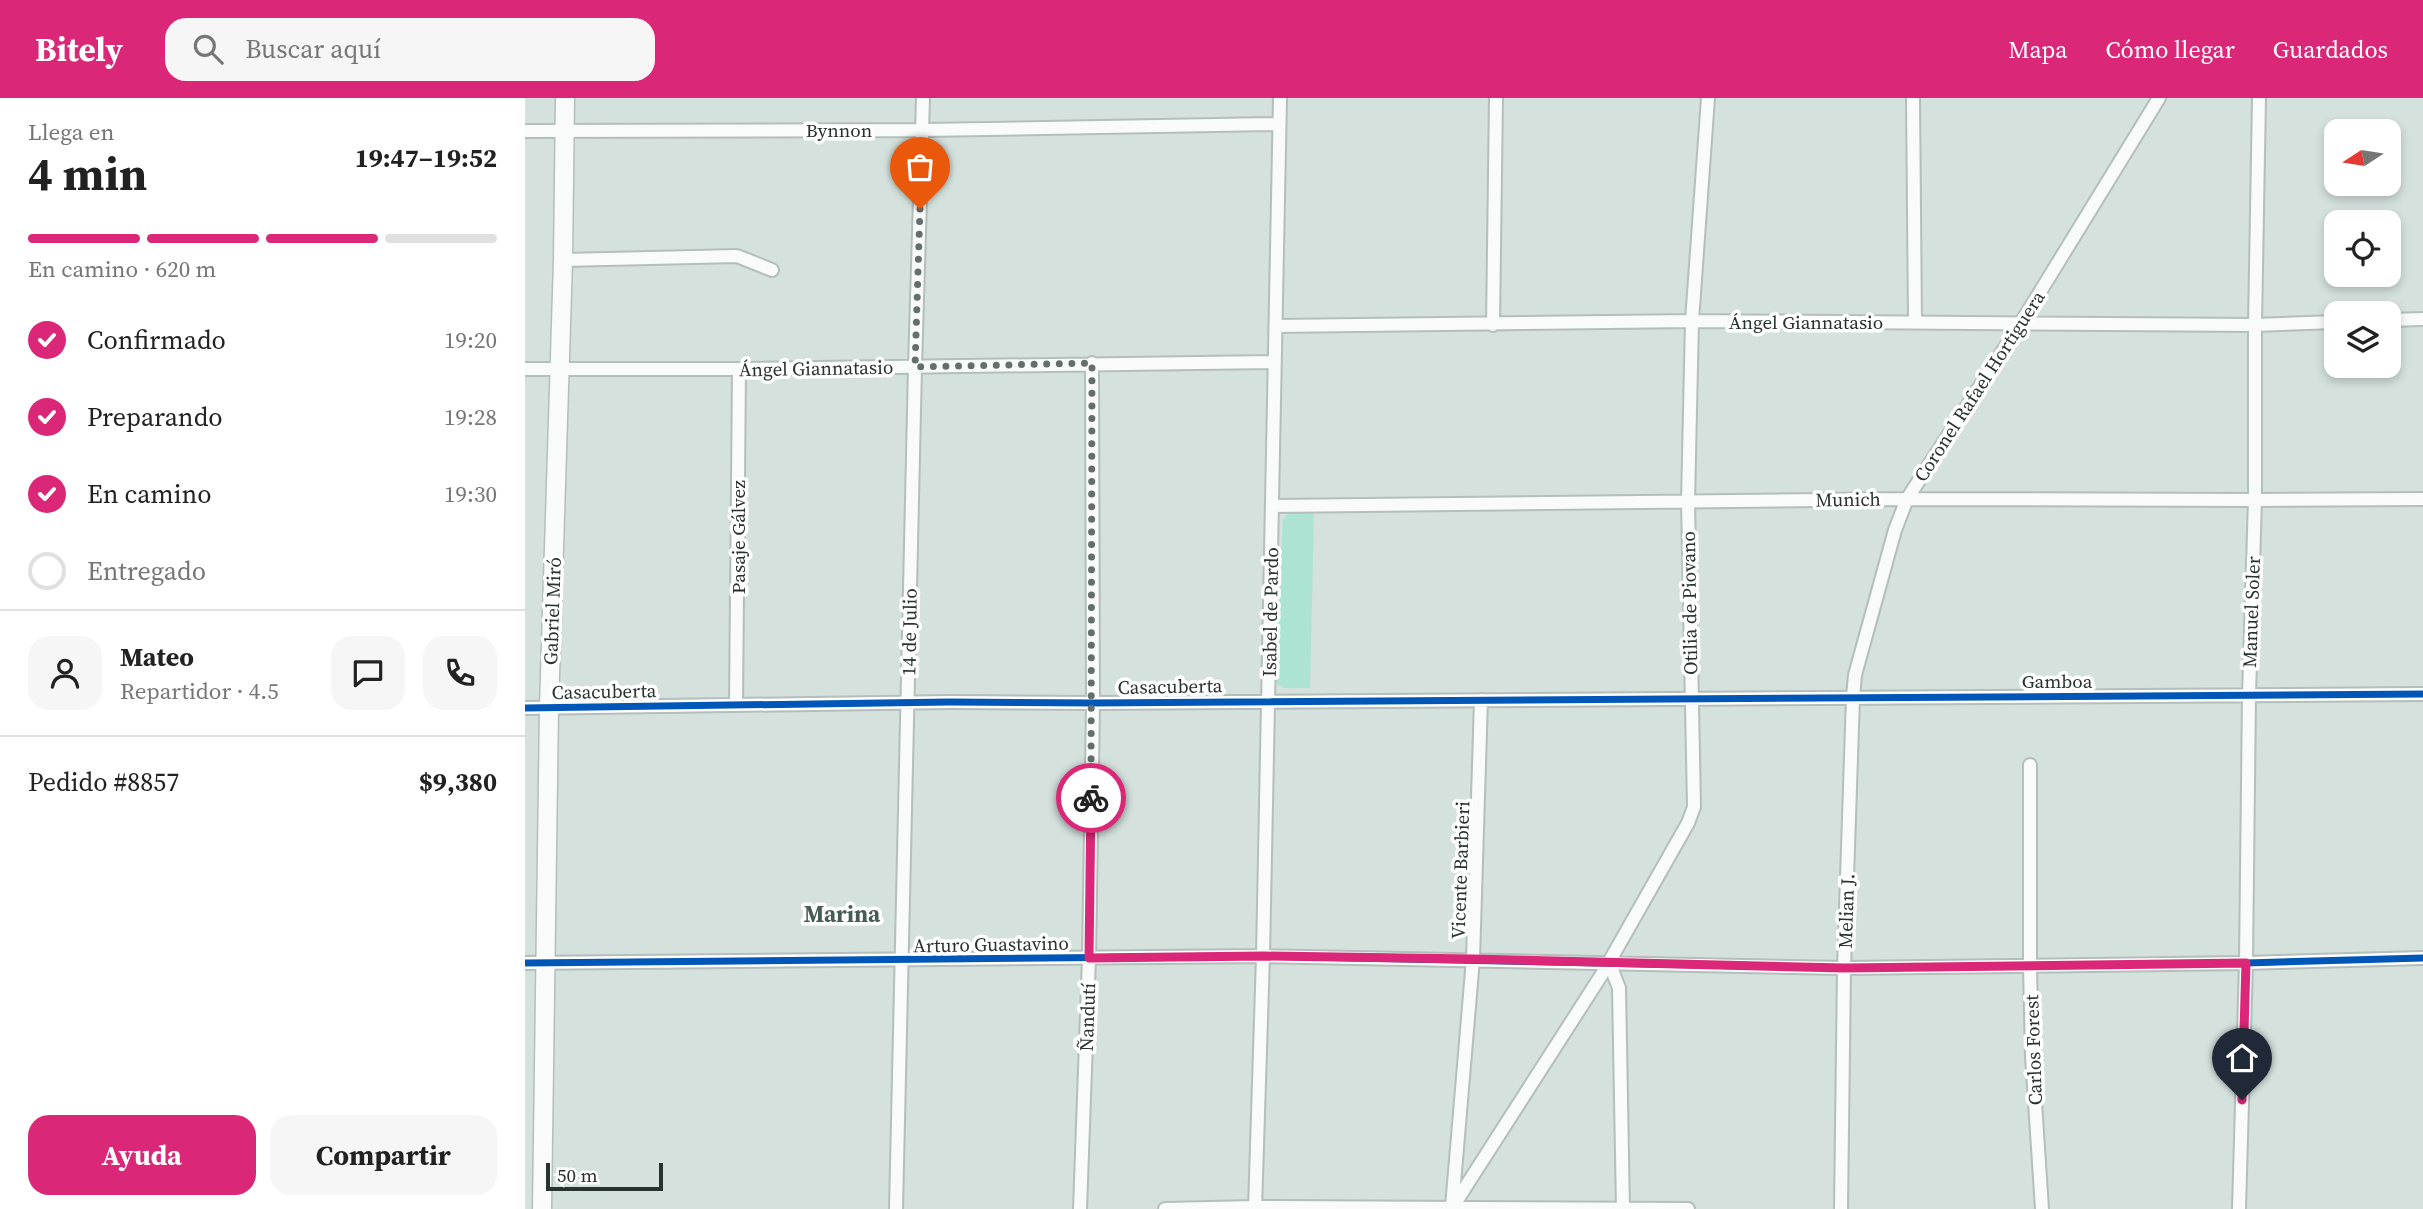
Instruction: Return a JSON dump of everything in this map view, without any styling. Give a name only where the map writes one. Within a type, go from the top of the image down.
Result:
[{"type":"street","name":"Gabriel Miró","points":[[542,1209],[549,708],[563,260],[565,98]]},
{"type":"street","name":"14 de Julio","points":[[896,1209],[923,98]]},
{"type":"street","name":"Isabel de Pardo","points":[[1255,1208],[1269,701],[1280,98]]},
{"type":"street","points":[[1493,325],[1496,98]]},
{"type":"street","name":"Otilia de Piovano","points":[[1452,1209],[1609,962],[1688,823],[1694,807],[1688,501],[1692,321],[1708,98]]},
{"type":"street","points":[[1913,98],[1915,322]]},
{"type":"street","name":"Coronel Rafael Hortiguera","points":[[1853,697],[1856,675],[1895,530],[1907,499],[2021,324],[2159,98]]},
{"type":"street","name":"Manuel Soler","points":[[2239,1209],[2255,500],[2259,98]]},
{"type":"street","name":"Bynnon","points":[[525,131],[923,130],[1279,124]]},
{"type":"street","points":[[563,260],[737,256],[772,270]]},
{"type":"street","points":[[2401,320],[2423,319]]},
{"type":"street","name":"Ángel Giannatasio","points":[[1276,326],[1692,321],[2255,325],[2324,322]]},
{"type":"street","name":"Ángel Giannatasio","points":[[525,369],[1274,362]]},
{"type":"street","name":"Ñandutí","points":[[1080,1209],[1089,958],[1093,703],[1092,363]]},
{"type":"street","name":"Pasaje Gálvez","points":[[736,705],[739,369]]},
{"type":"street","name":"Munich","points":[[1272,506],[1907,499],[2423,499]]},
{"type":"street","name":"Gamboa","points":[[1691,699],[2423,694]]},
{"type":"street","name":"Melian J.","points":[[1841,1209],[1853,697]]},
{"type":"street","name":"Casacuberta","points":[[525,708],[1691,699]]},
{"type":"street","name":"Vicente Barbieri","points":[[1452,1209],[1473,959],[1481,701]]},
{"type":"street","name":"Carlos Forest","points":[[2030,765],[2032,1056],[2042,1209]]},
{"type":"street","name":"Arturo Guastavino","points":[[525,964],[1263,956],[1845,968],[2423,958]]},
{"type":"street","points":[[1609,962],[1619,988],[1623,1208]]},
{"type":"street","points":[[1165,1209],[1688,1209]]},
{"type":"green space","points":[[1314,512],[1310,688],[1284,688],[1274,682],[1283,519],[1289,513]]},
{"type":"cycle path","points":[[525,708],[949,702],[2423,694]]},
{"type":"cycle path","points":[[525,963],[1263,956],[1844,968],[2423,958]]},
{"type":"way so far","points":[[920,209],[915,367],[1092,363],[1091,798]]},
{"type":"district","name":"Marina","points":[[842,914]]},
{"type":"route","points":[[1091,798],[1089,958],[1263,956],[1845,968],[2246,963],[2242,1100]]}]
